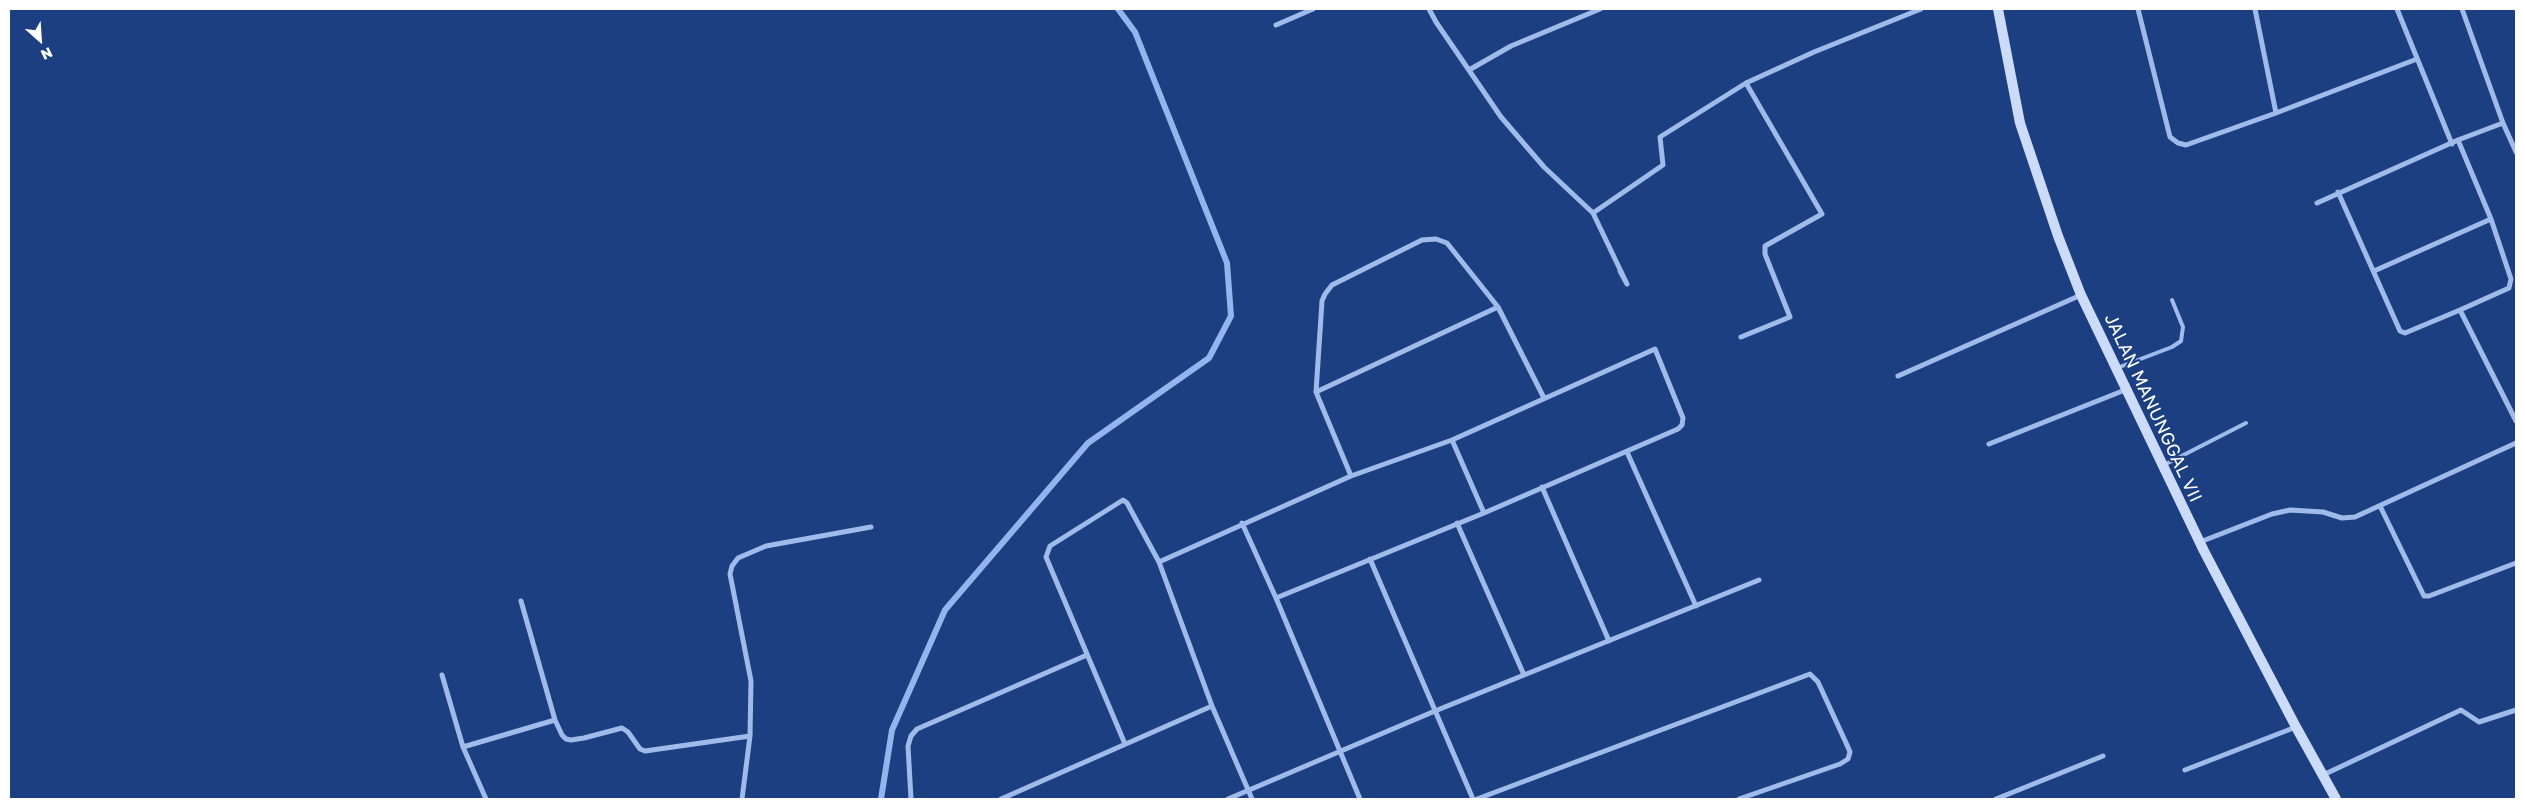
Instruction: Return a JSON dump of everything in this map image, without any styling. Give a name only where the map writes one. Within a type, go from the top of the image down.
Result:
[{"type":"street","points":[[1276,26],[1313,9]]},
{"type":"street","points":[[1429,9],[1502,117],[1544,167],[1593,213],[1627,284],[1620,271]]},
{"type":"street","points":[[1470,70],[1511,46],[1600,9]]},
{"type":"street","points":[[1593,213],[1663,165],[1660,138],[1662,136],[1746,83],[1814,52],[1921,9]]},
{"type":"street","name":"JALAN MANUNGGAL VII","points":[[1998,9],[2020,123],[2058,236],[2081,295],[2199,542],[2336,799]]},
{"type":"street","points":[[2138,9],[2170,137],[2178,143],[2186,145],[2417,59]]},
{"type":"street","points":[[2255,9],[2276,113]]},
{"type":"street","points":[[2397,9],[2452,144]]},
{"type":"street","points":[[2462,9],[2503,122],[2516,152]]},
{"type":"street","points":[[1740,338],[1790,317],[1765,254],[1765,246],[1822,214],[1746,83]]},
{"type":"street","points":[[2317,203],[2338,192],[2503,122]]},
{"type":"street","points":[[2338,192],[2402,332],[2408,332],[2460,310],[2508,288],[2511,282],[2491,219],[2458,140]]},
{"type":"street","points":[[2374,272],[2491,219]]},
{"type":"street","points":[[1351,476],[1316,392],[1322,301],[1328,289],[1422,240],[1436,239],[1447,243],[1498,307],[1544,398]]},
{"type":"street","points":[[1898,376],[2081,295]]},
{"type":"street","points":[[1316,392],[1498,307]]},
{"type":"street","points":[[2460,310],[2516,421]]},
{"type":"street","points":[[1159,562],[1242,523],[1351,476],[1452,440],[1655,349],[1682,414],[1682,425],[1663,437],[1276,598]]},
{"type":"street","points":[[1989,444],[2126,390]]},
{"type":"street","points":[[1452,440],[1484,513]]},
{"type":"street","points":[[2199,542],[2272,514],[2290,510],[2323,512],[2342,518],[2355,517],[2516,443]]},
{"type":"street","points":[[1626,452],[1696,606]]},
{"type":"street","points":[[1542,487],[1609,641]]},
{"type":"street","points":[[1125,744],[1046,562],[1047,549],[1124,500],[1159,562],[1212,706],[1252,799]]},
{"type":"street","points":[[2380,506],[2424,596],[2429,596],[2516,563]]},
{"type":"street","points":[[1242,523],[1276,598],[1360,799]]},
{"type":"street","points":[[1457,523],[1524,675]]},
{"type":"street","points":[[742,799],[750,736],[750,681],[730,574],[732,566],[738,558],[766,546],[871,527]]},
{"type":"street","points":[[1370,559],[1473,799]]},
{"type":"street","points":[[1228,799],[1435,711],[1759,580]]},
{"type":"street","points":[[521,601],[556,720],[562,735],[566,739],[584,738],[622,728],[628,732],[640,749],[645,751],[750,736]]},
{"type":"street","points":[[911,799],[908,746],[911,736],[917,729],[1087,655]]},
{"type":"street","points":[[442,674],[463,747],[486,799]]},
{"type":"street","points":[[1477,799],[1810,674],[1818,682],[1848,745],[1850,752],[1848,759],[1840,764],[1739,799]]},
{"type":"street","points":[[1001,799],[1212,706]]},
{"type":"street","points":[[2323,775],[2461,710],[2479,722],[2516,710]]},
{"type":"street","points":[[463,747],[556,720]]},
{"type":"street","points":[[2185,770],[2296,727]]},
{"type":"street","points":[[1996,799],[2103,756]]},
{"type":"lane","points":[[2115,368],[2172,347],[2181,341],[2183,327],[2172,300]]},
{"type":"lane","points":[[2162,466],[2246,423]]},
{"type":"waterway","points":[[881,799],[892,730],[945,610],[1088,443],[1209,358],[1231,316],[1227,263],[1135,32],[1118,9]]}]
